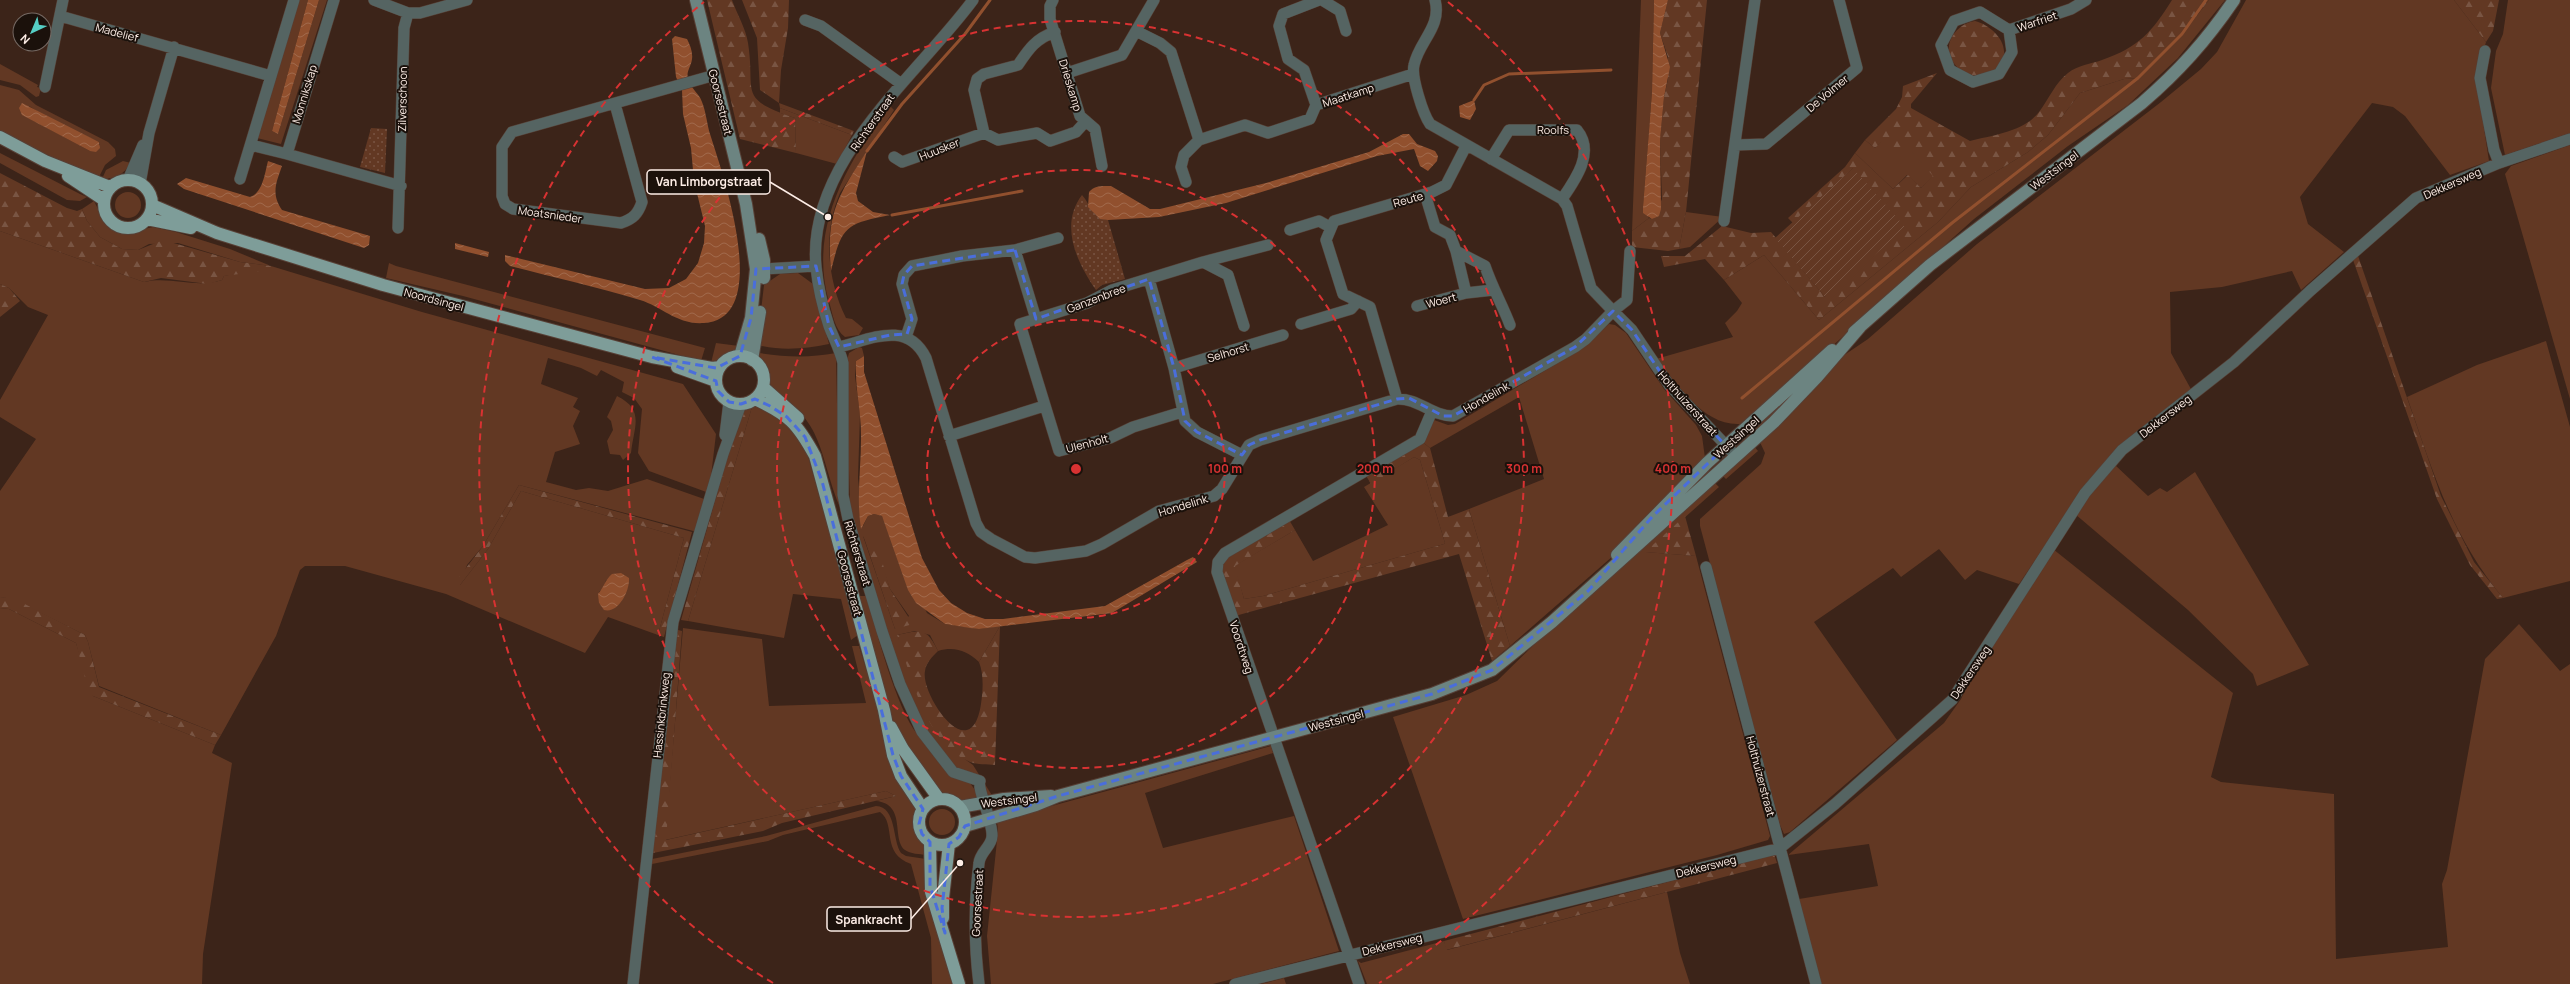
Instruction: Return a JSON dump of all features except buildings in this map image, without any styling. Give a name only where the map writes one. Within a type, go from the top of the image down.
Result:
[{"type":"main road","name":"Goorsestraat","points":[[696,0],[746,204],[760,269],[751,318],[746,358]]},
{"type":"main road","name":"Westsingel","points":[[1588,591],[1607,565],[1652,517],[1726,446],[1930,265],[2142,103],[2174,76],[2193,56],[2234,0]]},
{"type":"main road","points":[[0,137],[45,161],[104,200]]},
{"type":"main road","points":[[45,161],[110,187],[128,180],[140,184],[149,193],[152,205],[147,219],[133,228],[118,226],[108,218],[104,200],[110,187]]},
{"type":"main road","name":"Noordsingel","points":[[152,205],[218,233],[383,285],[652,357],[712,368],[720,367]]},
{"type":"main road","name":"Noordsingel","points":[[147,219],[218,233]]},
{"type":"main road","name":"Westsingel","points":[[965,826],[1058,796],[1432,694],[1492,670],[1512,656],[1588,591],[1774,422],[1817,377],[1860,327]]},
{"type":"main road","name":"Noordsingel","points":[[652,357],[716,381]]},
{"type":"main road","points":[[746,358],[762,372],[763,387],[755,399],[741,404],[729,402],[718,391],[716,381],[720,367],[727,360],[746,358]]},
{"type":"main road","name":"Goorsestraat","points":[[763,387],[804,424],[813,443],[815,456],[884,710],[897,765],[906,784],[923,809]]},
{"type":"main road","name":"Goorsestraat","points":[[755,399],[787,417],[798,427],[815,456]]},
{"type":"main road","name":"Goorsestraat","points":[[884,710],[903,749],[939,799]]},
{"type":"main road","name":"Westsingel","points":[[960,807],[1004,798],[1058,796]]},
{"type":"main road","points":[[939,799],[947,800],[960,807],[965,826],[959,837],[949,844],[939,845],[930,842],[922,834],[919,824],[923,809],[930,802],[939,799]]},
{"type":"main road","points":[[930,842],[930,886],[959,984]]},
{"type":"main road","points":[[944,933],[942,908],[949,844]]},
{"type":"street","points":[[45,87],[63,0]]},
{"type":"street","points":[[240,179],[294,0]]},
{"type":"street","name":"Monnikskap","points":[[286,154],[334,0]]},
{"type":"street","points":[[374,0],[408,13],[426,12],[467,0]]},
{"type":"street","name":"Richterstraat","points":[[973,0],[874,115],[835,177],[821,218],[816,266],[829,326],[839,347],[844,383],[842,466],[844,501],[882,631],[900,684],[922,732],[953,772],[980,781],[978,785],[986,802]]},
{"type":"street","name":"Drieskamp","points":[[1053,0],[1050,6],[1050,19],[1080,116],[1095,129],[1102,166]]},
{"type":"street","points":[[1067,73],[1122,55],[1154,0]]},
{"type":"street","points":[[1316,105],[1304,70],[1288,59],[1279,26],[1283,14],[1319,0]]},
{"type":"street","points":[[1322,0],[1340,11],[1346,31]]},
{"type":"street","points":[[1435,0],[1437,19],[1414,65],[1413,74],[1425,117],[1430,124],[1466,146],[1562,199],[1567,206],[1591,288],[1613,311]]},
{"type":"street","points":[[1724,221],[1754,0]]},
{"type":"street","name":"De Volmer","points":[[1735,144],[1766,144],[1857,68],[1839,0]]},
{"type":"street","name":"Warfriet","points":[[2009,30],[2071,9],[2086,0]]},
{"type":"street","name":"Warfriet","points":[[1980,12],[2009,30],[2012,52],[1999,74],[1973,82],[1950,70],[1941,45],[1954,21],[1980,12]]},
{"type":"street","name":"Zilverschoon","points":[[398,228],[401,186],[404,28],[408,13]]},
{"type":"street","name":"Madelief","points":[[60,16],[174,47],[271,76]]},
{"type":"street","points":[[805,20],[822,26],[900,83]]},
{"type":"street","points":[[1136,31],[1160,43],[1171,52],[1199,140]]},
{"type":"street","points":[[1055,32],[1042,36],[1030,47],[1018,66],[984,74],[977,80],[974,90],[984,133],[998,140],[1037,133],[1050,141],[1076,132],[1086,121]]},
{"type":"street","points":[[140,184],[149,133],[174,47]]},
{"type":"street","points":[[2486,51],[2480,78],[2494,150],[2498,163]]},
{"type":"street","name":"Maatkamp","points":[[1186,182],[1181,167],[1184,155],[1199,140],[1245,125],[1268,133],[1310,118],[1316,105],[1413,74]]},
{"type":"street","name":"Moatsnieder","points":[[615,104],[642,202],[639,212],[630,220],[621,223],[513,209],[506,204],[502,196],[502,147],[512,132],[715,75]]},
{"type":"street","name":"Roolfs","points":[[1491,159],[1509,130],[1577,130],[1583,137],[1583,166],[1562,199]]},
{"type":"street","points":[[128,180],[149,133]]},
{"type":"street","name":"Huusker","points":[[894,157],[902,162],[984,133]]},
{"type":"street","name":"Dekkersweg","points":[[1235,984],[1348,954],[1780,848],[1835,804],[1952,700],[2085,493],[2122,450],[2234,362],[2310,291],[2416,198],[2498,163],[2570,139]]},
{"type":"street","points":[[251,145],[401,186]]},
{"type":"street","name":"Reute","points":[[1330,227],[1334,221],[1425,194],[1446,185],[1466,146]]},
{"type":"street","name":"Woert","points":[[1425,194],[1435,227],[1450,235],[1456,251],[1466,293]]},
{"type":"street","points":[[1290,230],[1319,221],[1330,227],[1326,240],[1343,294],[1370,307],[1397,399]]},
{"type":"street","points":[[839,347],[890,335],[906,337],[912,319],[902,284],[904,275],[912,266],[962,256],[1015,250],[1058,238]]},
{"type":"street","name":"Ganzenbree","points":[[1036,319],[1087,303],[1112,290],[1203,262],[1268,246]]},
{"type":"street","points":[[1015,250],[1036,319]]},
{"type":"street","points":[[1456,251],[1485,266],[1494,290],[1499,295],[1510,325]]},
{"type":"street","name":"Hondelink","points":[[906,337],[921,347],[926,358],[976,523],[981,532],[1019,554],[1035,558],[1086,551],[1102,544],[1159,511],[1214,496],[1222,489],[1242,455],[1250,445],[1260,440],[1397,399],[1409,398],[1443,416],[1453,416],[1575,347],[1586,339],[1613,311],[1627,300],[1630,251]]},
{"type":"street","points":[[1203,262],[1228,275],[1244,326]]},
{"type":"street","points":[[760,269],[816,266]]},
{"type":"street","points":[[1149,279],[1174,368],[1185,421],[1197,432],[1242,455]]},
{"type":"street","name":"Woert","points":[[1417,306],[1466,293],[1494,290]]},
{"type":"street","points":[[1301,324],[1351,309],[1358,301]]},
{"type":"street","name":"Holthuizerstraat","points":[[1613,311],[1632,330],[1669,385],[1736,456]]},
{"type":"street","name":"Ulenholt","points":[[1036,319],[1020,324],[1059,451],[1110,438],[1133,427],[1182,412]]},
{"type":"street","name":"Selhorst","points":[[1174,368],[1283,335]]},
{"type":"street","name":"Hassinkbrinkweg","points":[[723,454],[729,402]]},
{"type":"street","name":"Hassinkbrinkweg","points":[[633,984],[673,622],[723,454],[741,404]]},
{"type":"street","points":[[949,436],[1044,406]]},
{"type":"street","name":"Voordtweg","points":[[1358,984],[1217,572],[1218,562],[1225,553],[1420,439],[1432,411]]},
{"type":"street","name":"Holthuizerstraat","points":[[1706,567],[1816,984]]},
{"type":"street","name":"Goorsestraat","points":[[979,984],[975,951],[978,864],[979,858],[992,839],[986,802]]},
{"type":"highlighted area","points":[[1015,250],[1036,319],[1149,279],[1174,368],[1185,421],[1197,432],[1242,455],[1249,445],[1260,440],[1397,399],[1409,398],[1443,416],[1453,416],[1575,347],[1613,311],[1632,330],[1669,385],[1726,446],[1652,517],[1588,591],[1492,670],[1432,694],[1058,796],[965,826],[959,837],[949,844],[942,908],[945,933],[930,886],[930,842],[922,834],[919,824],[923,809],[901,776],[893,755],[822,481],[805,437],[787,417],[770,406],[755,399],[741,404],[729,402],[718,391],[716,381],[652,357],[716,368],[740,356],[751,318],[756,269],[816,266],[829,326],[839,347],[890,335],[907,334],[912,319],[902,284],[904,275],[912,266]]},
{"type":"green space","points":[[295,0],[308,0],[272,131],[278,134],[319,0],[327,0],[281,144],[257,138]]},
{"type":"green space","points":[[707,0],[732,0],[747,38],[752,92],[756,99],[764,105],[795,118],[796,153],[740,139]]},
{"type":"green space","points":[[742,0],[789,0],[788,28],[781,70],[779,103],[760,90],[757,38]]},
{"type":"green space","points":[[1641,0],[1654,0],[1652,92],[1643,207],[1649,218],[1632,231]]},
{"type":"green space","points":[[1668,0],[1707,0],[1686,212],[1679,249],[1668,251],[1632,247],[1632,231],[1649,218],[1653,219],[1662,199],[1660,141],[1664,97],[1668,79],[1668,57],[1660,33]]},
{"type":"green space","points":[[2172,0],[2209,0],[2188,27],[2138,78],[2124,79],[2080,93],[2048,135],[2028,152],[1971,187],[1938,222],[1819,320],[1764,255],[1724,280],[1705,259],[1664,267],[1661,256],[1685,256],[1722,226],[1751,233],[1771,232],[1825,297],[1853,168],[1793,223],[1788,218],[1845,167],[1855,153],[1893,189],[1908,175],[1921,188],[1933,176],[1909,149],[1900,156],[1885,139],[1875,148],[1865,140],[1896,109],[1902,97],[1903,86],[1937,73],[1911,104],[1911,108],[1970,141],[2008,132],[2033,119],[2059,81],[2072,70],[2115,55],[2135,44],[2151,30]]},
{"type":"green space","points":[[2209,0],[2225,0],[2178,58],[2128,105],[2068,146],[1974,219],[1829,349],[1740,424],[1727,423],[1714,418],[1703,411],[1682,391],[1656,359],[1733,337],[1725,323],[1737,311],[1742,303],[1724,280],[1764,255],[1819,320],[1938,222],[1971,187],[2028,152],[2048,135],[2080,93],[2124,79],[2138,78],[2188,27]]},
{"type":"green space","points":[[2246,0],[2454,0],[2486,42],[2476,77],[2489,161],[2450,175],[2405,116],[2393,107],[2372,103],[2300,197],[2308,224],[2344,252],[2301,290],[2292,271],[2222,287],[2170,292],[2171,353],[2192,391],[2082,491],[2019,584],[1977,570],[1965,580],[1939,549],[1901,577],[1893,568],[1814,622],[1897,740],[1790,832],[1784,834],[1780,825],[1700,526],[1700,519],[1761,464],[1765,453],[1759,440],[1834,362],[1868,339],[1977,244],[2161,102],[2201,69],[2217,52]]},
{"type":"green space","points":[[2454,0],[2499,0],[2493,31],[2486,42]]},
{"type":"green space","points":[[2508,0],[2570,0],[2570,133],[2505,155],[2491,88],[2496,51],[2503,34]]},
{"type":"green space","points":[[1975,21],[1988,27],[1999,37],[2004,50],[2000,64],[1988,74],[1973,75],[1960,70],[1951,58],[1949,52],[1951,39],[1958,29],[1969,22]]},
{"type":"green space","points":[[0,64],[38,85],[37,87],[41,88],[39,96],[36,97],[20,85],[0,80]]},
{"type":"green space","points":[[0,85],[19,90],[36,105],[108,142],[115,149],[116,156],[105,165],[98,179],[0,132]],"holes":[[[29,106],[53,121],[99,142],[100,145],[90,151],[23,115]]]},
{"type":"green space","points":[[779,103],[854,131],[852,135],[780,108]]},
{"type":"green space","points":[[890,106],[894,110],[840,193],[831,224],[829,240],[831,272],[835,288],[846,318],[852,319],[863,328],[859,335],[845,337],[838,330],[834,321],[824,275],[824,248],[828,223],[846,173],[859,150]]},
{"type":"green space","points":[[780,108],[852,135],[837,164],[796,153],[795,118],[780,113]]},
{"type":"green space","points":[[371,128],[387,129],[385,173],[360,167]]},
{"type":"green space","points":[[1885,138],[1909,148],[1934,176],[1921,188],[1907,175],[1893,189],[1855,153],[1865,140],[1875,148]]},
{"type":"green space","points":[[2570,145],[2570,399],[2505,174],[2511,166]]},
{"type":"green space","points":[[0,153],[87,197],[80,201],[67,200],[0,163]]},
{"type":"green space","points":[[123,161],[131,163],[122,173],[115,177],[102,179],[106,170]]},
{"type":"green space","points":[[1853,168],[1906,228],[1825,297],[1775,238]]},
{"type":"green space","points":[[0,173],[67,208],[77,211],[82,209],[87,221],[100,237],[122,249],[138,250],[163,240],[240,262],[271,266],[268,270],[224,276],[222,280],[208,284],[161,278],[144,282],[0,231]]},
{"type":"green space","points":[[128,192],[137,196],[141,205],[137,214],[128,218],[119,214],[115,205],[119,196]]},
{"type":"green space","points":[[1082,195],[1098,216],[1108,220],[1125,279],[1102,285],[1096,290],[1077,256],[1071,231],[1075,207]]},
{"type":"green space","points":[[94,201],[103,219],[116,232],[125,233],[153,227],[176,232],[230,249],[271,266],[240,262],[178,243],[149,244],[138,250],[122,249],[100,237],[87,221],[82,209]]},
{"type":"green space","points":[[1686,212],[1723,217],[1690,247],[1679,249]]},
{"type":"green space","points":[[0,231],[144,282],[164,280],[203,283],[222,280],[224,276],[271,266],[422,312],[683,384],[716,434],[709,493],[649,471],[638,453],[642,409],[634,398],[622,392],[624,382],[601,370],[597,376],[581,368],[548,358],[541,384],[578,398],[573,407],[580,411],[573,426],[580,444],[555,452],[546,482],[576,490],[589,488],[608,491],[647,479],[707,500],[697,532],[519,485],[483,546],[467,565],[460,585],[488,549],[521,491],[684,538],[658,635],[608,617],[585,653],[446,594],[345,566],[305,566],[300,570],[276,636],[221,735],[99,686],[85,635],[13,599],[0,597],[0,491],[36,439],[0,417],[0,400],[48,315],[28,307],[9,288],[0,284]],"holes":[[[606,580],[628,586],[621,602],[604,609],[599,603],[599,592],[604,588]]]},
{"type":"green space","points":[[2357,253],[2441,496],[2474,562],[2503,598],[2497,599],[2470,565],[2437,499],[2352,257]]},
{"type":"green space","points":[[389,263],[705,348],[701,361],[463,296],[386,278]]},
{"type":"green space","points":[[798,273],[813,284],[829,344],[793,349],[757,345],[764,285],[780,274]]},
{"type":"green space","points":[[0,284],[9,288],[20,301],[0,317]]},
{"type":"green space","points":[[1609,324],[1615,325],[1626,333],[1664,389],[1696,425],[1702,436],[1705,458],[1613,556],[1510,646],[1469,509],[1544,479],[1519,397],[1430,448],[1421,441],[1434,420],[1448,425],[1455,424],[1578,351]]},
{"type":"green space","points":[[2546,341],[2570,427],[2570,581],[2503,598],[2470,551],[2445,502],[2407,397],[2477,365]]},
{"type":"green space","points":[[716,343],[739,346],[727,357],[711,363]]},
{"type":"green space","points":[[859,347],[862,348],[864,356],[856,361],[855,376],[860,415],[858,478],[863,526],[868,516],[874,514],[882,516],[927,613],[945,624],[979,629],[1000,626],[979,662],[960,650],[950,649],[938,651],[930,635],[915,631],[897,635],[951,749],[973,765],[993,797],[988,798],[987,794],[952,767],[913,710],[857,537],[850,505],[846,364],[849,353]],"holes":[[[863,536],[883,568],[890,589],[909,616],[895,629]]]},
{"type":"green space","points":[[759,353],[816,356],[836,353],[839,505],[817,440],[811,427],[789,401],[771,388],[769,377],[758,361]]},
{"type":"green space","points":[[1822,365],[1755,436],[1749,429]]},
{"type":"green space","points":[[617,396],[626,401],[631,407],[635,413],[636,420],[631,453],[623,460],[620,455],[610,454],[607,441],[613,430],[611,421],[607,417]]},
{"type":"green space","points":[[752,407],[760,407],[775,413],[794,430],[804,442],[858,635],[851,640],[841,599],[793,594],[784,638],[688,621]]},
{"type":"green space","points":[[752,407],[688,621],[681,620],[739,417],[746,408]]},
{"type":"green space","points":[[1421,441],[1430,448],[1448,517],[1469,509],[1510,646],[1492,661],[1459,554],[1235,616],[1220,565],[1224,558],[1288,518],[1295,530],[1235,566],[1244,599],[1263,596],[1444,544],[1445,543],[1420,460],[1414,457],[1371,484],[1365,474]]},
{"type":"green space","points":[[1753,445],[1758,451],[1726,479],[1721,474]]},
{"type":"green space","points":[[1414,457],[1420,460],[1445,543],[1444,544],[1263,596],[1244,599],[1234,566],[1295,530],[1313,561],[1388,525],[1364,487]]},
{"type":"green space","points":[[2115,465],[2148,496],[2160,488],[2167,492],[2195,472],[2309,665],[2257,686],[2253,674],[2188,610],[2075,514],[2091,491]]},
{"type":"green space","points":[[1713,481],[1719,487],[1646,552],[1696,556],[1770,836],[1768,840],[1717,855],[1463,919],[1393,717],[1466,695],[1497,681],[1554,625]]},
{"type":"green space","points":[[519,485],[692,532],[664,637],[658,635],[684,538],[521,491],[488,549],[460,585],[455,582],[483,546]]},
{"type":"green space","points":[[1685,516],[1696,556],[1645,552]]},
{"type":"green space","points":[[863,535],[876,540],[890,589],[913,624],[895,629]]},
{"type":"green space","points":[[2053,549],[2233,693],[2211,777],[2221,782],[2334,794],[2336,959],[2448,947],[2442,884],[2447,870],[2485,659],[2519,624],[2560,671],[2570,664],[2570,984],[1821,984],[1799,899],[1878,886],[1869,844],[1788,855],[1944,723],[1961,699],[1971,678]]},
{"type":"green space","points":[[858,596],[866,596],[888,669],[902,707],[910,723],[918,735],[934,751],[961,773],[975,790],[980,800],[959,803],[942,795],[895,728]]},
{"type":"green space","points":[[0,597],[13,598],[85,635],[99,687],[221,735],[215,745],[93,696],[89,693],[76,643],[9,609],[0,608]]},
{"type":"green space","points":[[0,608],[9,609],[76,643],[93,696],[215,745],[212,753],[232,763],[203,954],[202,984],[0,984]]},
{"type":"green space","points":[[1000,626],[995,765],[974,763],[968,761],[953,751],[930,723],[914,687],[897,635],[922,632],[926,634],[934,643],[938,651],[928,663],[925,671],[926,682],[930,695],[947,721],[958,729],[967,730],[976,722],[981,704],[983,683],[979,662]]},
{"type":"green space","points":[[683,628],[762,639],[769,706],[866,703],[852,646],[859,646],[878,709],[916,809],[914,827],[926,848],[926,855],[915,854],[905,850],[901,845],[897,822],[892,808],[886,804],[876,801],[896,796],[886,791],[665,840]]},
{"type":"green space","points":[[678,630],[682,631],[666,840],[886,791],[896,796],[782,823],[763,831],[653,853],[651,851],[675,632]]},
{"type":"green space","points":[[1271,746],[1273,753],[1145,793],[1163,848],[1294,816],[1339,951],[1213,984],[991,984],[987,936],[998,831],[997,821]]},
{"type":"green space","points":[[876,806],[883,808],[888,812],[901,853],[906,856],[926,859],[933,914],[952,984],[932,984],[931,938],[911,864],[901,859],[895,853],[890,838],[888,824],[885,817],[880,812],[783,835],[768,841],[652,864],[652,859],[766,836]]},
{"type":"green space","points":[[942,809],[951,813],[955,822],[951,831],[942,835],[933,831],[929,822],[933,813]]},
{"type":"green space","points":[[1774,854],[1777,863],[1446,950],[1444,941]]},
{"type":"green space","points":[[1667,892],[1680,953],[1690,984],[1367,984],[1358,961],[1361,963],[1444,941],[1447,950]]},
{"type":"green space","points":[[1284,978],[1286,984],[1261,984]]},
{"type":"water","points":[[308,0],[319,0],[278,134],[272,131]]},
{"type":"water","points":[[1654,0],[1668,0],[1660,33],[1670,67],[1664,97],[1660,141],[1661,209],[1659,216],[1652,219],[1643,213],[1643,207],[1652,92]]},
{"type":"water","points":[[675,36],[687,39],[691,49],[692,59],[688,79],[691,86],[701,99],[732,209],[738,241],[740,271],[736,297],[725,315],[704,323],[686,321],[640,300],[510,266],[505,261],[505,255],[645,289],[669,288],[686,279],[698,263],[704,243],[705,226],[694,181],[691,148],[683,114],[682,90],[676,77],[672,39]]},
{"type":"water","points":[[1474,100],[1476,109],[1470,120],[1460,117],[1459,106]]},
{"type":"water","points":[[22,103],[99,142],[100,148],[96,152],[90,151],[22,115],[19,108]]},
{"type":"water","points":[[1403,134],[1409,134],[1417,144],[1435,151],[1438,156],[1437,161],[1428,171],[1420,166],[1414,149],[1377,156],[1226,203],[1159,217],[1108,220],[1100,219],[1088,207],[1089,192],[1091,190],[1099,186],[1111,186],[1150,209],[1160,209],[1266,183],[1369,152]]},
{"type":"water","points":[[867,151],[856,193],[858,201],[873,212],[890,215],[863,221],[854,225],[848,230],[843,236],[839,245],[831,271],[830,235],[832,220],[841,194]]},
{"type":"water","points":[[268,161],[282,166],[276,183],[276,194],[282,210],[370,236],[369,245],[364,248],[184,189],[177,184],[186,178],[250,197],[254,195],[261,187]]},
{"type":"water","points":[[455,243],[489,252],[488,257],[455,249]]},
{"type":"water","points":[[864,356],[864,372],[922,558],[939,590],[951,603],[967,613],[985,619],[1003,619],[1105,606],[1193,557],[1197,562],[1112,613],[979,629],[945,624],[916,603],[908,590],[882,516],[874,514],[868,516],[861,529],[859,515],[859,486],[861,430],[856,382],[856,361]]},
{"type":"water","points":[[621,573],[629,578],[628,589],[619,605],[609,610],[604,610],[599,603],[598,594],[612,574]]},
{"type":"waterway","points":[[867,151],[902,104],[965,34],[990,0]]},
{"type":"waterway","points":[[1742,398],[1952,223],[2138,78],[2182,34],[2206,0]]},
{"type":"waterway","points":[[1474,100],[1484,85],[1509,74],[1611,70]]},
{"type":"waterway","points":[[892,215],[1022,191]]},
{"type":"place","name":"Van Limborgstraat","points":[[828,217]]},
{"type":"place","name":"Spankracht","points":[[960,863]]}]
